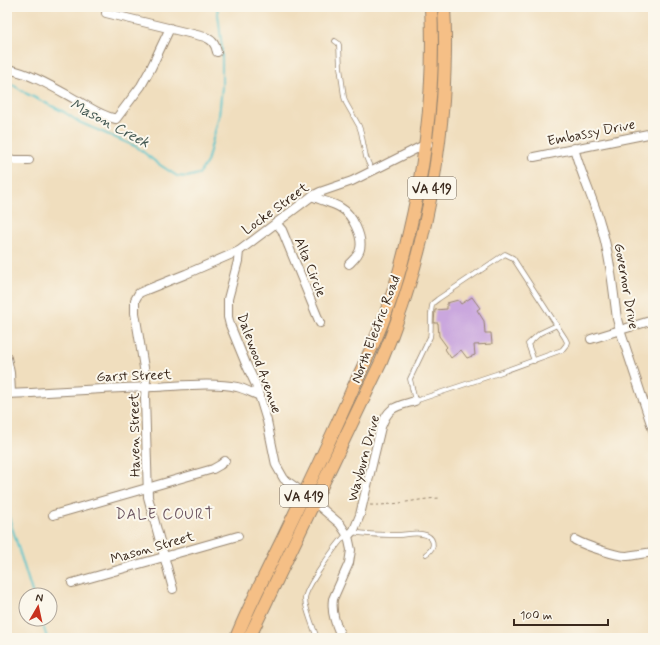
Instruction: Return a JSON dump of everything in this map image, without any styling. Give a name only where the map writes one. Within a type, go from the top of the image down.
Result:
[{"type":"main road","name":"North Electric Road","points":[[236,638],[342,414],[385,317],[398,276],[413,216],[426,144],[431,83],[431,7]]},
{"type":"main road","name":"North Electric Road","points":[[249,638],[381,362],[398,318],[425,224],[433,182],[441,124],[444,77],[444,7]]},
{"type":"street","points":[[106,12],[205,37],[214,42],[217,52]]},
{"type":"street","points":[[7,69],[24,73],[55,88],[100,114],[116,119],[141,86],[152,68],[170,28]]},
{"type":"street","name":"Embassy Drive","points":[[534,157],[653,133]]},
{"type":"street","name":"Locke Street","points":[[150,288],[192,272],[239,251],[312,196],[320,192],[352,181],[426,144],[438,144]]},
{"type":"street","name":"Governor Drive","points":[[574,148],[578,164],[601,224],[605,240],[617,319],[653,430]]},
{"type":"street","points":[[7,158],[14,160],[29,160]]},
{"type":"street","points":[[312,196],[342,208],[354,222],[361,248],[349,264]]},
{"type":"street","name":"Alta Circle","points":[[276,223],[282,230],[320,323]]},
{"type":"street","name":"Dalewood Avenue","points":[[239,251],[238,261],[228,299],[228,318],[243,358],[260,396],[276,465],[284,479],[305,494],[340,524],[349,534]]},
{"type":"street","name":"Haven Street","points":[[150,288],[137,296],[134,306],[146,380],[145,397],[148,497],[173,589]]},
{"type":"street","points":[[591,339],[653,320]]},
{"type":"street","points":[[7,358],[10,373],[9,394]]},
{"type":"street","name":"Garst Street","points":[[9,394],[106,388],[209,385],[237,388],[260,396]]},
{"type":"street","name":"Wayburn Drive","points":[[349,534],[358,522],[384,419],[390,411],[399,406],[415,401]]},
{"type":"street","points":[[53,515],[213,469],[225,461]]},
{"type":"street","points":[[342,638],[335,622],[332,605],[333,599],[349,563],[351,550],[349,534]]},
{"type":"street","name":"Mason Street","points":[[72,583],[238,536]]},
{"type":"street","points":[[575,540],[589,547],[621,556],[653,552]]},
{"type":"lane","points":[[334,41],[339,45],[344,97],[360,126],[366,157],[372,171]]},
{"type":"lane","points":[[505,254],[512,258],[556,325],[566,338],[566,345],[562,350],[415,401],[410,379],[430,337],[431,310],[433,303],[505,254]]},
{"type":"lane","points":[[534,360],[528,344],[540,333],[556,325]]},
{"type":"lane","points":[[316,638],[305,596],[330,554],[343,538],[349,534],[389,535],[417,533],[430,537],[432,541],[432,548],[426,554]]},
{"type":"path","points":[[363,505],[385,505],[440,498]]},
{"type":"building","points":[[472,297],[480,308],[477,310],[484,321],[485,333],[491,333],[492,344],[474,345],[475,355],[467,358],[461,350],[451,358],[445,349],[447,347],[439,336],[438,323],[434,323],[435,310],[447,309],[447,303],[458,300],[461,304]]},
{"type":"waterway","name":"Mason Creek","points":[[7,83],[10,83],[27,94],[64,112],[79,122],[137,147],[157,163],[177,176],[187,177],[199,174],[207,162],[219,116],[222,87],[222,49],[217,7]]},
{"type":"waterway","name":"Mason Creek","points":[[7,511],[31,587]]},
{"type":"waterway","name":"Mason Creek","points":[[44,627],[47,638]]},
{"type":"district","name":"DALE COURT","points":[[165,514]]}]
